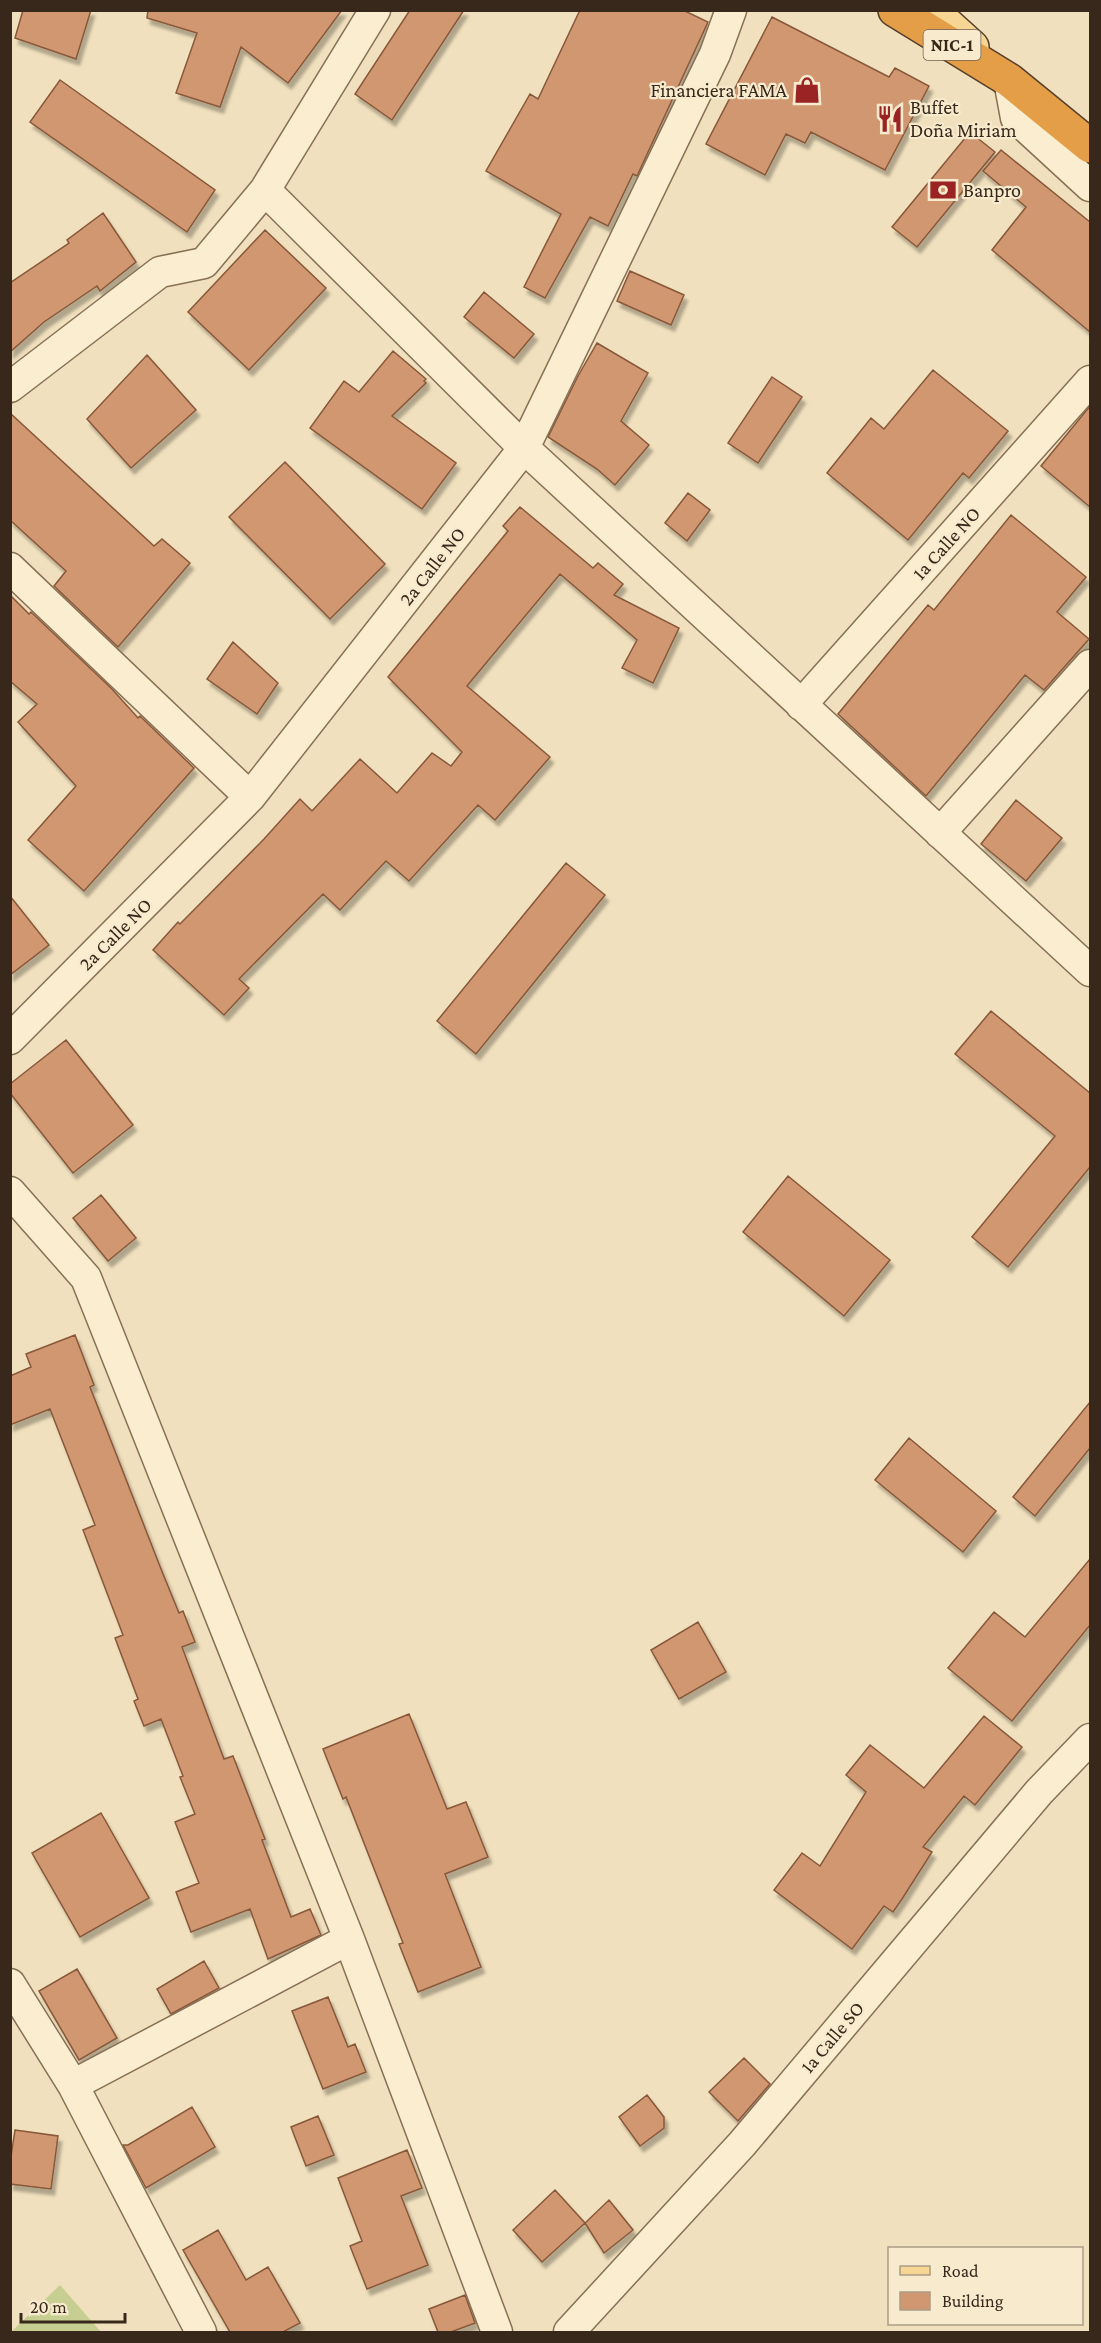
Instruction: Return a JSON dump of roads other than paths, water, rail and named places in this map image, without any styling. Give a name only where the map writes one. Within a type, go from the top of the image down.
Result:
[{"type":"highway","name":"NIC-1","points":[[895,10],[1009,80],[1090,146]]},
{"type":"main road","points":[[930,10],[1009,80]]},
{"type":"street","points":[[10,387],[160,272],[204,263],[265,190],[375,10]]},
{"type":"street","name":"2a Calle NO","points":[[10,1039],[250,797],[524,448],[715,54],[731,10]]},
{"type":"street","points":[[1009,80],[1016,118],[1090,186]]},
{"type":"street","points":[[265,190],[524,448],[1090,971]]},
{"type":"street","name":"1a Calle NO","points":[[801,705],[1090,381]]},
{"type":"street","points":[[10,568],[250,797]]},
{"type":"street","points":[[940,833],[1090,665]]},
{"type":"street","points":[[10,1192],[86,1278],[349,1939],[497,2332]]},
{"type":"street","name":"1a Calle SO","points":[[569,2332],[742,2144],[1039,1792],[1090,1739]]},
{"type":"street","points":[[73,2085],[349,1939]]},
{"type":"street","points":[[10,1984],[73,2085],[201,2332]]},
{"type":"place","name":"Financiera FAMA","points":[[807,90]]},
{"type":"place","name":"Buffet Doña Miriam","points":[[890,119]]},
{"type":"place","name":"Banpro","points":[[943,190]]}]
